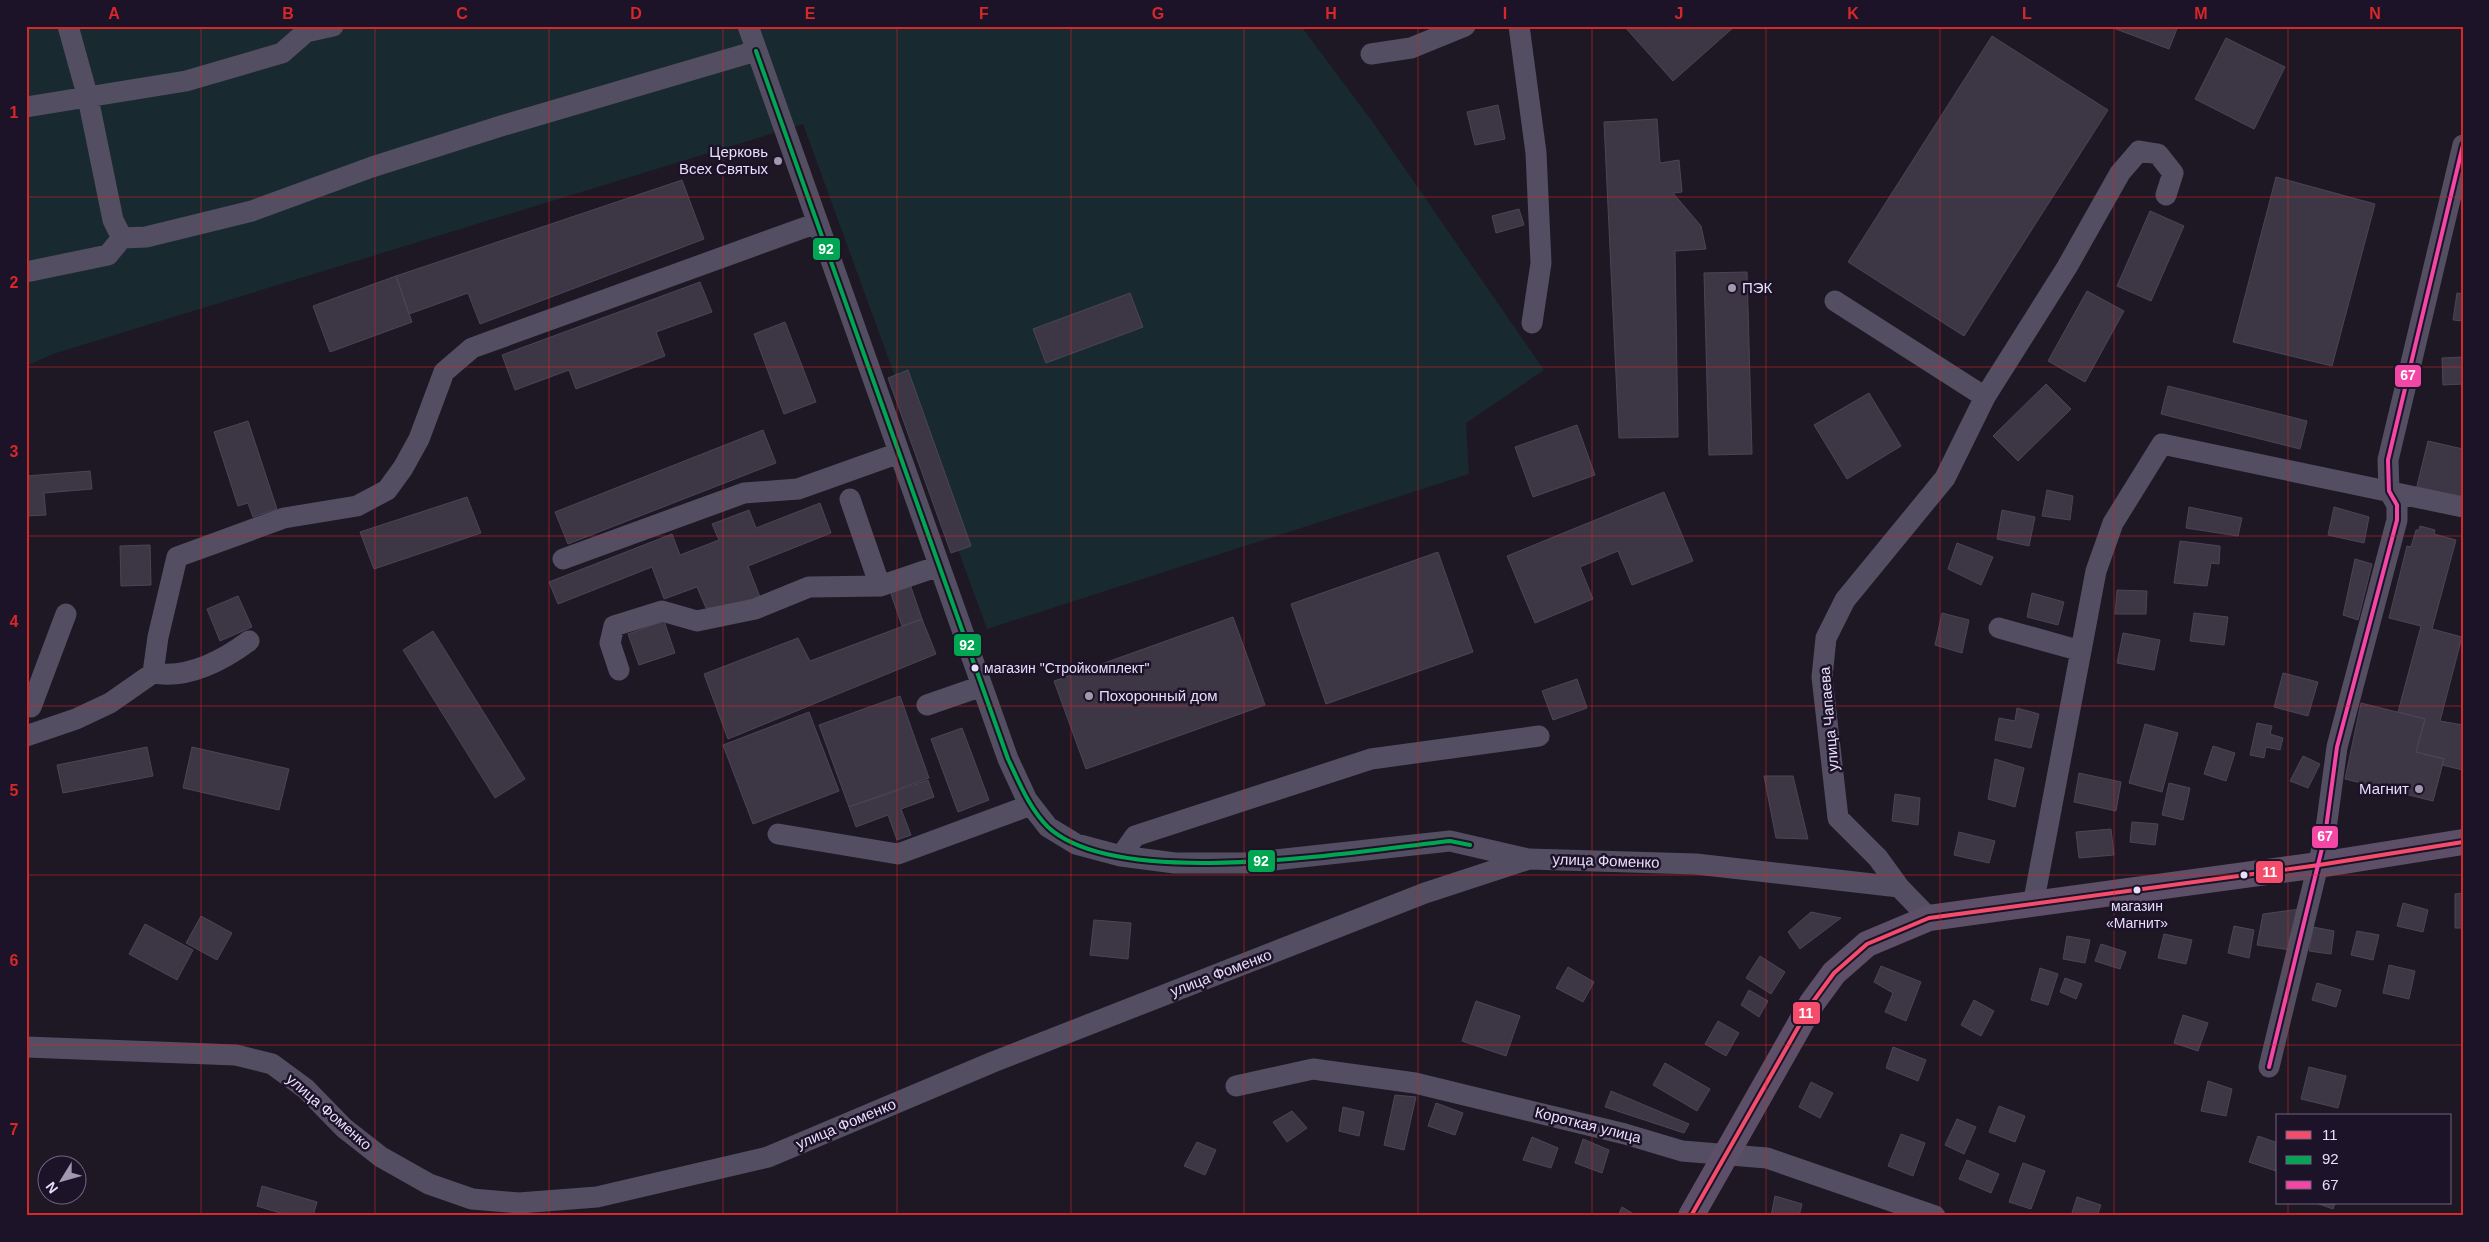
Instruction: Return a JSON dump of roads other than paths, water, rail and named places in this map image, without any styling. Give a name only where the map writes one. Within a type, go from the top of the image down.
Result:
[{"type":"main road","points":[[1691,1216],[1812,1003],[1834,973],[1868,944],[1929,918],[2319,865],[2463,842]]},
{"type":"street","points":[[68,26],[88,98],[113,220],[122,238]]},
{"type":"street","points":[[26,107],[186,81],[282,53],[306,32],[334,26]]},
{"type":"street","points":[[748,26],[1008,759],[1031,805],[1048,827],[1076,844],[1122,856],[1175,862],[1247,863],[1450,840],[1529,859]]},
{"type":"street","points":[[1371,54],[1411,48],[1465,26]]},
{"type":"street","points":[[1519,26],[1536,153],[1541,263],[1532,323]]},
{"type":"street","points":[[26,272],[108,255],[122,238],[146,237],[252,211],[372,167],[492,129],[756,51]]},
{"type":"street","name":"улица Чапаева","points":[[1899,887],[1878,858],[1838,818],[1822,677],[1826,638],[1845,600],[1945,478],[1985,397],[2067,267],[2120,173],[2139,151],[2158,154],[2173,173],[2166,195]]},
{"type":"street","points":[[2269,1067],[2319,865],[2325,836],[2337,747],[2397,520],[2397,505],[2389,491],[2388,460],[2462,154]]},
{"type":"street","points":[[153,673],[158,637],[177,557],[284,518],[357,506],[387,490],[403,468],[419,439],[444,372],[472,348],[817,223]]},
{"type":"street","points":[[1835,302],[1985,397]]},
{"type":"street","points":[[2033,905],[2096,571],[2112,523],[2162,444],[2463,507]]},
{"type":"street","points":[[564,559],[744,493],[798,489],[899,453]]},
{"type":"street","points":[[850,499],[880,586]]},
{"type":"street","points":[[619,670],[610,644],[614,626],[662,611],[697,622],[755,609],[809,587],[880,586],[939,566]]},
{"type":"street","points":[[26,729],[29,697],[66,614]]},
{"type":"street","points":[[1999,628],[2081,651]]},
{"type":"street","points":[[26,736],[76,720],[110,703],[153,673],[167,676],[205,666],[228,657],[249,641]]},
{"type":"street","points":[[927,705],[982,686]]},
{"type":"street","points":[[1122,856],[1135,836],[1371,760],[1539,736]]},
{"type":"street","points":[[778,834],[898,854],[1031,805]]},
{"type":"street","name":"улица Фоменко","points":[[26,1047],[236,1055],[272,1064],[306,1089],[344,1128],[381,1158],[429,1184],[472,1200],[596,1206],[768,1157],[993,1062],[1407,900],[1529,859],[1696,864],[1899,887]]},
{"type":"street","points":[[1899,887],[1929,918]]},
{"type":"street","name":"Короткая улица","points":[[1236,1086],[1313,1069],[1414,1083],[1625,1134],[1682,1151],[1767,1158],[1936,1216]]},
{"type":"place","name":"Церковь Всех Святых","points":[[778,161]]},
{"type":"place","name":"ПЭК","points":[[1732,288]]},
{"type":"place","name":"магазин \"Стройкомплект\"","points":[[975,668]]},
{"type":"place","name":"Похоронный дом","points":[[1089,696]]},
{"type":"place","name":"Магнит","points":[[2419,789]]},
{"type":"place","name":"магазин «Магнит»","points":[[2137,890]]}]
